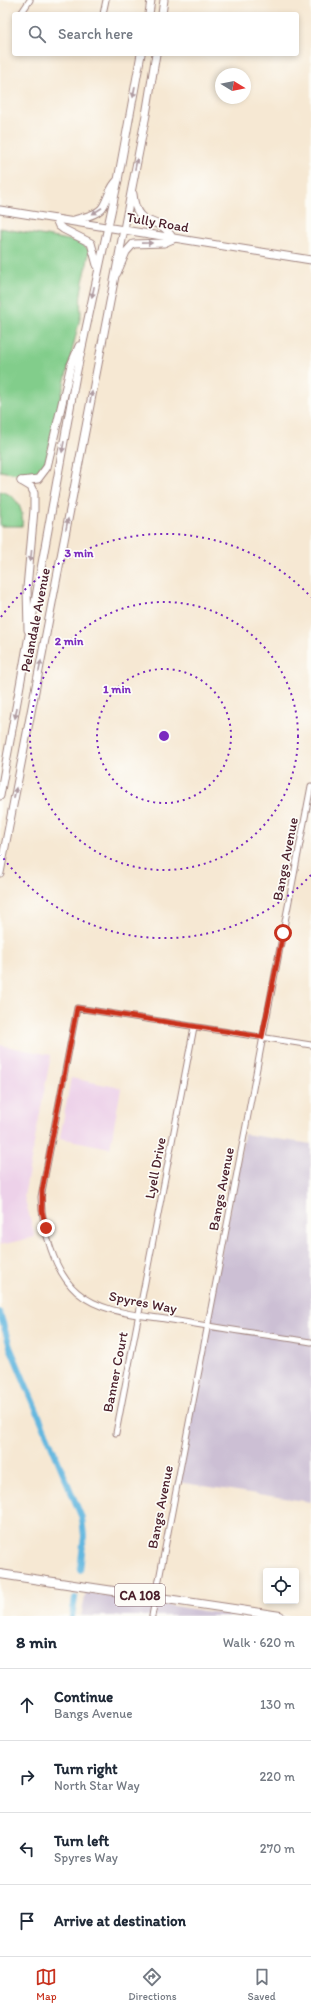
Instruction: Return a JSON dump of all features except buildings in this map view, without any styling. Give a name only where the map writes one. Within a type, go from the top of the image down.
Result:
[{"type":"main road","points":[[149,12],[151,0]]},
{"type":"main road","points":[[162,12],[164,0]]},
{"type":"main road","name":"Pelandale Avenue","points":[[0,796],[86,327],[118,180],[141,56]]},
{"type":"main road","name":"Pelandale Avenue","points":[[0,873],[124,229],[156,56]]},
{"type":"main road","name":"Pelandale Avenue","points":[[98,269],[94,249],[91,244],[63,229],[59,226],[56,218],[73,220],[98,211],[103,206],[112,185],[118,180]]},
{"type":"main road","name":"Pelandale Avenue","points":[[114,278],[126,252],[134,244],[164,243],[173,238],[168,229],[144,219],[139,215],[135,208],[132,187]]},
{"type":"main road","name":"Tully Road","points":[[0,210],[311,260]]},
{"type":"main road","points":[[29,641],[27,588],[33,524],[34,493],[31,487],[21,481],[38,478],[47,467],[71,365],[86,327]]},
{"type":"main road","name":"CA 108","points":[[0,1574],[280,1616]]},
{"type":"street","points":[[22,12],[30,0]]},
{"type":"street","points":[[103,12],[106,0]]},
{"type":"street","name":"Bangs Avenue","points":[[152,1616],[311,786]]},
{"type":"street","name":"Spyres Way","points":[[194,1027],[77,1008],[43,1184],[42,1211],[57,1266],[72,1288],[88,1300],[100,1306],[207,1326],[311,1342]]},
{"type":"street","points":[[194,1027],[311,1045]]},
{"type":"street","name":"Lyell Drive","points":[[139,1314],[194,1027]]},
{"type":"street","name":"Banner Court","points":[[116,1433],[139,1314]]},
{"type":"shaded area","points":[[0,1045],[51,1055],[24,1196],[35,1237],[0,1245]]},
{"type":"shaded area","points":[[71,1078],[121,1088],[110,1148],[60,1138]]},
{"type":"shaded area","points":[[244,1134],[311,1144],[311,1502],[177,1482]]},
{"type":"shaded area","points":[[86,1592],[236,1616],[81,1616]]},
{"type":"green space","points":[[0,228],[80,242],[89,250],[80,305],[81,314],[45,464],[37,474],[23,475],[0,471]]},
{"type":"green space","points":[[0,491],[15,499],[22,514],[22,526],[0,526]]},
{"type":"waterway","points":[[0,1313],[10,1347],[82,1518],[84,1536],[80,1570]]},
{"type":"waterway","points":[[72,1616],[75,1598]]},
{"type":"route","points":[[46,1228],[42,1211],[41,1197],[77,1008],[262,1037],[283,933]]}]
